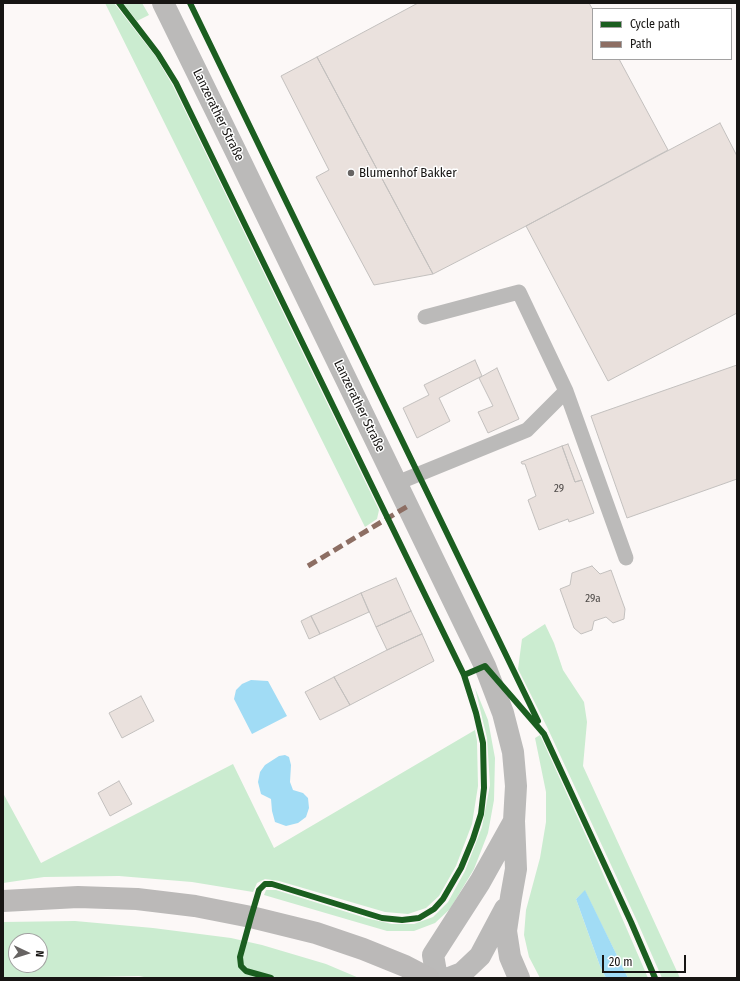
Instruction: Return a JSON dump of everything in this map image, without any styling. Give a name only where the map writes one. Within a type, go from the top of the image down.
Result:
[{"type":"main road","points":[[3,901],[78,897],[137,900],[194,906],[251,916],[316,933],[405,966],[428,978]]},
{"type":"street","name":"Lanzerather Straße","points":[[163,3],[485,666],[503,713],[513,752],[516,786],[514,821],[516,869],[506,931],[510,957],[518,978]]},
{"type":"street","points":[[436,978],[434,955],[480,882],[514,821]]},
{"type":"street","points":[[448,978],[462,973],[480,956],[511,897]]},
{"type":"lane","points":[[425,317],[519,292],[566,391],[626,558]]},
{"type":"lane","points":[[397,483],[527,430],[566,391]]},
{"type":"green space","points":[[105,3],[114,3],[156,57],[173,86],[379,510],[377,519],[365,527]]},
{"type":"green space","points":[[123,3],[142,3],[149,15],[137,21]]},
{"type":"green space","points":[[545,624],[554,643],[563,670],[584,702],[587,722],[583,766],[680,978],[662,978],[548,729],[518,669],[522,639]]},
{"type":"green space","points":[[475,688],[488,720],[495,758],[494,800],[488,833],[474,869],[450,909],[435,923],[414,931],[387,931],[264,895],[266,890],[276,890],[366,918],[392,924],[414,924],[433,917],[448,902],[465,871],[482,827],[490,785],[487,738]]},
{"type":"green space","points":[[475,730],[477,741],[478,786],[472,824],[456,866],[439,896],[426,908],[408,914],[385,912],[279,881],[265,879],[257,883],[253,892],[192,882],[119,876],[44,877],[3,883],[3,793],[41,863],[233,764],[274,848]]},
{"type":"green space","points":[[540,735],[597,860],[648,978],[628,978],[585,891],[576,899],[600,966],[606,978],[540,978],[529,957],[524,935],[526,910],[540,858],[546,822],[546,792],[535,738]]},
{"type":"green space","points":[[75,921],[153,928],[231,938],[262,945],[326,964],[359,978],[149,978],[139,976],[3,978],[3,922]]},
{"type":"water","points":[[251,680],[268,681],[287,716],[252,734],[234,699],[236,690],[242,684]]},
{"type":"water","points":[[285,755],[289,757],[291,765],[290,782],[293,790],[303,793],[308,798],[309,808],[306,817],[298,823],[286,826],[275,822],[271,799],[261,794],[258,782],[260,772],[265,765],[279,756]]},
{"type":"water","points":[[585,890],[628,978],[606,978],[600,966],[576,899]]},
{"type":"building","points":[[418,3],[589,3],[592,8],[592,60],[620,60],[668,150],[433,274],[317,57]]},
{"type":"building","name":"Blumenhof Bakker","points":[[317,57],[433,274],[374,285],[316,177],[329,170],[281,76]]},
{"type":"building","points":[[720,123],[737,156],[737,313],[608,381],[526,226]]},
{"type":"building","points":[[475,360],[482,376],[439,398],[450,421],[417,438],[403,408],[429,395],[424,385]]},
{"type":"building","points":[[737,365],[737,479],[627,518],[591,416]]},
{"type":"building","points":[[497,368],[519,419],[488,433],[478,412],[493,406],[479,378]]},
{"type":"building","points":[[568,444],[582,480],[575,482],[562,446]]},
{"type":"building","points":[[562,446],[575,482],[582,480],[594,513],[569,522],[568,519],[539,530],[528,500],[536,496],[525,464],[522,464],[521,462]]},
{"type":"building","points":[[592,566],[600,574],[611,570],[625,609],[624,619],[613,623],[606,617],[594,621],[592,630],[581,634],[574,628],[560,589],[570,585],[572,573]]},
{"type":"building","points":[[396,578],[411,611],[376,627],[361,593]]},
{"type":"building","points":[[361,593],[369,612],[320,634],[311,616]]},
{"type":"building","points":[[411,611],[422,634],[387,650],[376,627]]},
{"type":"building","points":[[311,616],[320,634],[309,639],[301,621]]},
{"type":"building","points":[[422,634],[434,661],[350,705],[334,677]]},
{"type":"building","points":[[334,677],[350,705],[320,720],[305,692]]},
{"type":"building","points":[[141,696],[154,721],[122,738],[109,713]]},
{"type":"building","points":[[119,781],[132,804],[110,816],[98,793]]},
{"type":"marked path","points":[[308,566],[408,506]]},
{"type":"cycle path","points":[[119,3],[158,54],[176,83],[464,675]]},
{"type":"cycle path","points":[[190,3],[538,721]]},
{"type":"cycle path","points":[[271,978],[246,971],[241,966],[240,957],[259,890],[265,884],[272,884],[382,918],[402,920],[419,918],[434,909],[443,899],[461,868],[481,814],[484,788],[483,743],[476,713],[464,675],[485,666],[544,734],[631,922],[655,978]]},
{"type":"place","name":"Blumenhof Bakker","points":[[351,173]]}]
